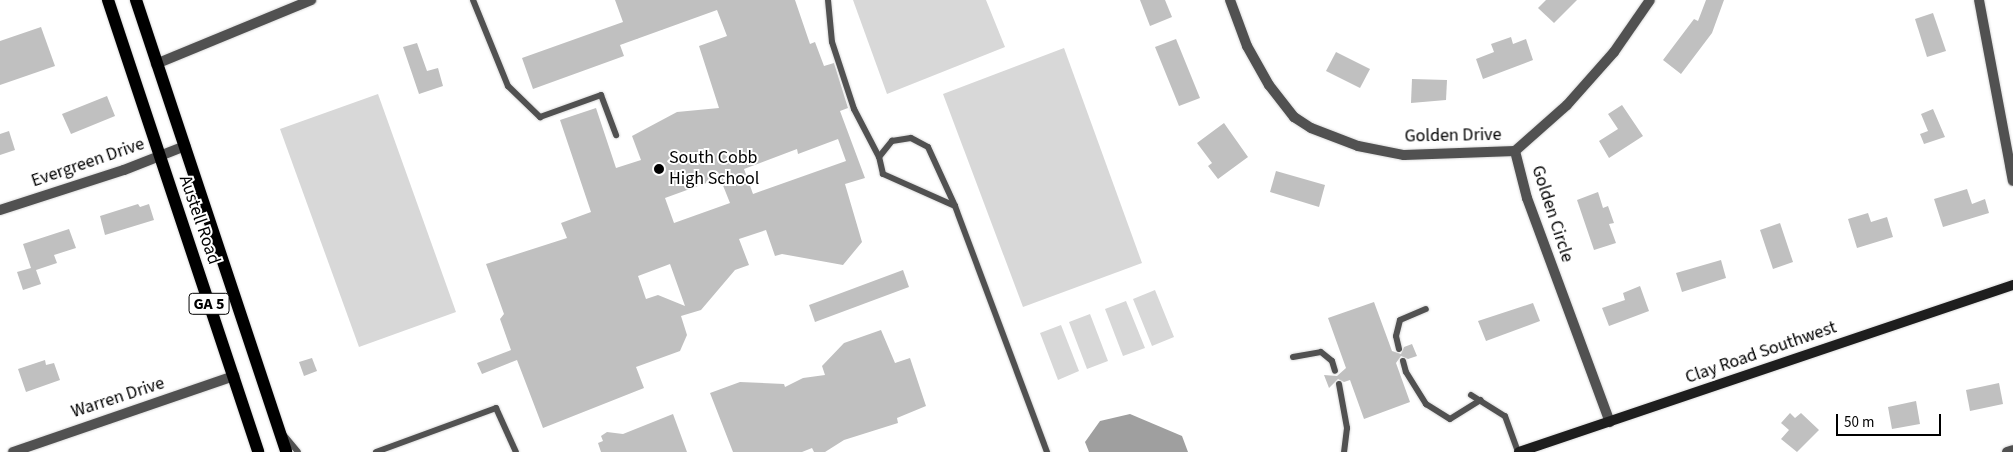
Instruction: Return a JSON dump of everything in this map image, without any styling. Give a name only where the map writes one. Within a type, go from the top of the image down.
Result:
[{"type":"main road","name":"Austell Road","points":[[136,0],[286,452]]},
{"type":"main road","name":"Austell Road","points":[[107,2],[258,452]]},
{"type":"street","points":[[156,64],[311,0]]},
{"type":"street","name":"Golden Drive","points":[[1230,0],[1247,46],[1268,85],[1294,117],[1311,128],[1358,146],[1404,155],[1515,150]]},
{"type":"street","name":"Golden Circle","points":[[1610,422],[1527,198],[1515,150],[1573,98],[1614,52],[1650,0]]},
{"type":"street","points":[[1980,0],[2013,182]]},
{"type":"street","name":"Evergreen Drive","points":[[0,210],[185,146]]},
{"type":"street","name":"Clay Road Southwest","points":[[1519,452],[2013,285]]},
{"type":"street","name":"Warren Drive","points":[[13,452],[234,376]]},
{"type":"street","points":[[2007,452],[2013,450]]},
{"type":"lane","points":[[473,0],[508,86],[540,117],[601,95],[616,135]]},
{"type":"lane","points":[[828,0],[832,42],[854,109],[879,157],[883,174],[955,206]]},
{"type":"lane","points":[[879,157],[892,141],[911,138],[928,148],[955,206],[1047,452]]},
{"type":"lane","points":[[1399,348],[1396,336],[1400,320],[1426,309]]},
{"type":"lane","points":[[1293,357],[1321,352],[1332,361],[1335,372]]},
{"type":"lane","points":[[1403,361],[1406,372],[1426,404],[1450,419],[1481,400]]},
{"type":"lane","points":[[1338,384],[1347,428],[1344,452]]},
{"type":"lane","points":[[1471,395],[1505,416],[1519,452]]},
{"type":"lane","points":[[376,452],[496,408],[506,424],[516,452]]},
{"type":"lane","points":[[278,428],[298,452]]},
{"type":"shaded area","points":[[853,0],[986,0],[1005,47],[887,94]]},
{"type":"shaded area","points":[[1064,48],[1142,263],[1023,307],[943,94]]},
{"type":"shaded area","points":[[378,94],[456,312],[359,347],[280,129]]},
{"type":"shaded area","points":[[1155,290],[1174,337],[1152,346],[1133,299]]},
{"type":"shaded area","points":[[1126,301],[1145,348],[1123,356],[1105,309]]},
{"type":"shaded area","points":[[1090,314],[1108,361],[1087,369],[1069,322]]},
{"type":"shaded area","points":[[1061,325],[1079,371],[1058,380],[1040,333]]},
{"type":"shaded area","points":[[1130,414],[1182,436],[1188,452],[1089,452],[1085,442],[1100,421]]},
{"type":"building","points":[[615,0],[795,0],[810,44],[815,42],[824,66],[834,63],[848,108],[840,111],[865,178],[845,184],[862,242],[843,265],[782,254],[775,256],[766,230],[739,239],[749,265],[735,270],[701,310],[681,316],[687,335],[680,351],[636,367],[644,388],[543,428],[517,360],[482,374],[477,363],[511,350],[500,319],[504,314],[486,264],[567,238],[561,223],[591,212],[560,120],[596,108],[616,168],[641,160],[632,136],[677,112],[719,108],[699,46],[727,36],[717,10],[620,45],[624,56],[533,89],[522,58],[623,22]],"holes":[[[838,139],[846,161],[753,194],[744,169],[797,149],[798,154]],[[720,178],[730,203],[674,223],[665,198]],[[670,264],[685,306],[658,295],[646,299],[638,276]]]},
{"type":"building","points":[[1140,0],[1165,0],[1172,17],[1150,26]]},
{"type":"building","points":[[1546,0],[1577,0],[1554,23],[1538,8]]},
{"type":"building","points":[[1706,0],[1724,0],[1712,33],[1681,74],[1663,60],[1694,19],[1698,21]]},
{"type":"building","points":[[1933,13],[1946,51],[1927,57],[1915,19]]},
{"type":"building","points":[[41,27],[55,66],[0,85],[0,41]]},
{"type":"building","points":[[1511,37],[1513,44],[1526,39],[1533,60],[1483,79],[1476,59],[1494,52],[1491,44]]},
{"type":"building","points":[[1176,39],[1200,98],[1179,106],[1155,47]]},
{"type":"building","points":[[417,43],[427,71],[438,68],[443,86],[419,94],[403,47]]},
{"type":"building","points":[[1336,52],[1370,69],[1360,88],[1326,71]]},
{"type":"building","points":[[1412,79],[1447,80],[1446,100],[1411,103]]},
{"type":"building","points":[[107,96],[115,116],[71,134],[62,114]]},
{"type":"building","points":[[1622,105],[1643,136],[1609,158],[1599,141],[1618,129],[1608,114]]},
{"type":"building","points":[[1933,109],[1945,137],[1924,144],[1920,134],[1928,131],[1921,114]]},
{"type":"building","points":[[1224,123],[1248,157],[1218,179],[1208,166],[1212,163],[1197,143]]},
{"type":"building","points":[[9,131],[15,150],[0,155],[0,134]]},
{"type":"building","points":[[1276,171],[1325,185],[1319,207],[1270,192]]},
{"type":"building","points":[[1967,189],[1972,204],[1985,199],[1989,213],[1943,227],[1934,199]]},
{"type":"building","points":[[1598,192],[1603,208],[1608,206],[1614,223],[1609,224],[1616,243],[1594,250],[1577,200]]},
{"type":"building","points":[[138,204],[140,207],[149,204],[154,220],[105,235],[100,216]]},
{"type":"building","points":[[1868,213],[1871,222],[1887,217],[1893,237],[1857,248],[1848,219]]},
{"type":"building","points":[[1780,223],[1793,262],[1773,269],[1760,230]]},
{"type":"building","points":[[69,229],[76,248],[54,255],[57,263],[36,270],[41,284],[23,290],[17,272],[31,268],[23,244]]},
{"type":"building","points":[[1721,260],[1726,278],[1682,292],[1676,273]]},
{"type":"building","points":[[903,270],[909,287],[815,322],[809,305]]},
{"type":"building","points":[[1640,286],[1649,311],[1609,326],[1602,308],[1625,300],[1623,293]]},
{"type":"building","points":[[1374,302],[1392,351],[1401,354],[1404,347],[1412,344],[1417,356],[1408,359],[1401,356],[1396,363],[1410,402],[1364,419],[1350,380],[1344,382],[1338,379],[1329,388],[1324,375],[1337,376],[1346,368],[1328,318]]},
{"type":"building","points":[[1533,303],[1540,321],[1486,341],[1478,321]]},
{"type":"building","points":[[881,330],[895,363],[910,358],[926,406],[897,418],[898,423],[844,440],[825,452],[814,452],[812,448],[802,452],[733,452],[710,393],[740,382],[784,384],[785,387],[803,378],[825,375],[822,366],[844,343]]},
{"type":"building","points":[[312,358],[317,371],[304,376],[299,362]]},
{"type":"building","points":[[45,360],[46,365],[54,363],[60,380],[26,392],[18,369]]},
{"type":"building","points":[[1999,383],[2003,404],[1970,411],[1966,390]]},
{"type":"building","points":[[1916,401],[1920,424],[1892,429],[1888,407]]},
{"type":"building","points":[[1790,413],[1795,418],[1801,413],[1819,430],[1797,452],[1781,439],[1789,430],[1781,423]]},
{"type":"building","points":[[673,414],[687,452],[601,452],[598,443],[603,441],[601,436],[607,432],[623,434]]},
{"type":"place","name":"South Cobb High School","points":[[659,169]]}]
